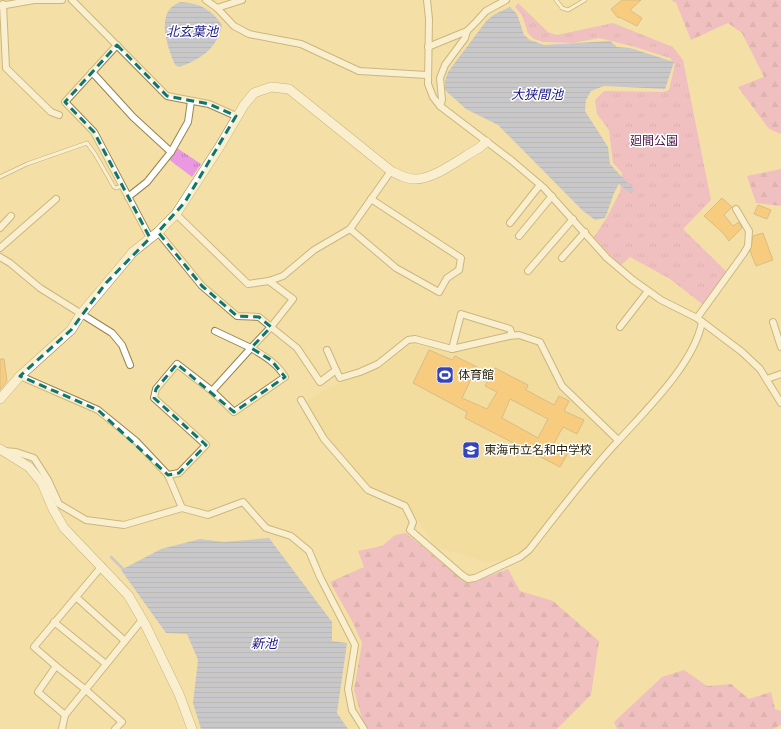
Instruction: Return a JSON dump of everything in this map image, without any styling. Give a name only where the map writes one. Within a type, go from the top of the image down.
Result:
[{"type":"street","points":[[59,115],[51,112],[6,68],[3,4],[34,0],[62,0]]},
{"type":"street","points":[[72,0],[167,96],[216,107],[236,116]]},
{"type":"street","points":[[206,0],[217,8],[234,26],[249,34],[301,44],[359,70],[427,75]]},
{"type":"street","points":[[217,8],[242,0]]},
{"type":"street","points":[[427,0],[429,19],[428,84],[433,97],[440,106],[511,160],[540,185],[552,196],[607,258],[648,292],[699,320],[742,352],[767,379],[781,403]]},
{"type":"street","points":[[428,47],[467,31],[486,11],[506,0]]},
{"type":"street","points":[[440,106],[442,100],[440,78],[445,65],[465,38],[467,31]]},
{"type":"street","points":[[117,45],[65,102],[94,132],[150,238]]},
{"type":"street","points":[[92,72],[133,117],[171,152]]},
{"type":"street","points":[[0,399],[20,376],[71,330],[81,314],[133,252],[158,232],[176,214],[220,146],[236,116],[254,93],[271,87],[289,89],[391,171],[403,177],[414,179],[426,177],[479,148],[486,142]]},
{"type":"street","points":[[128,197],[147,182],[171,152],[188,122],[190,101]]},
{"type":"street","points":[[176,214],[248,284],[269,281],[283,276],[314,250],[350,228],[391,171]]},
{"type":"street","points":[[510,223],[540,185]]},
{"type":"street","points":[[519,236],[552,196]]},
{"type":"street","points":[[0,248],[56,199]]},
{"type":"street","points":[[350,228],[396,268],[439,292],[447,278],[459,270],[461,258],[371,199]]},
{"type":"street","points":[[301,400],[324,439],[368,490],[405,506],[413,522],[410,530],[431,550],[468,578],[475,578],[520,558],[530,550],[618,440],[676,374],[688,355],[699,320],[748,246],[750,231],[736,209]]},
{"type":"street","points":[[0,228],[11,216]]},
{"type":"street","points":[[528,271],[573,219]]},
{"type":"street","points":[[158,232],[202,286],[237,316],[259,317],[297,348],[320,382],[336,370]]},
{"type":"street","points":[[562,258],[585,232]]},
{"type":"street","points":[[0,257],[10,263],[40,288],[73,307],[81,314],[112,333],[122,344],[130,365]]},
{"type":"street","points":[[212,391],[271,327],[293,299],[269,281]]},
{"type":"street","points":[[620,327],[648,292]]},
{"type":"street","points":[[452,349],[461,314],[510,328],[512,335]]},
{"type":"street","points":[[772,322],[781,347]]},
{"type":"street","points":[[168,474],[179,473],[206,445],[154,398],[156,389],[177,364],[212,391],[234,412],[284,377],[281,370],[271,360],[251,348],[215,331]]},
{"type":"street","points":[[327,350],[340,378],[360,372],[378,364],[408,340],[415,339],[452,349],[512,335],[519,335],[540,342],[562,386],[618,440]]},
{"type":"street","points":[[767,379],[781,374]]},
{"type":"street","points":[[20,376],[98,410],[136,441],[168,474],[182,508]]},
{"type":"street","points":[[2,450],[16,452],[34,458],[48,480],[59,504],[86,520],[124,525],[182,508],[208,515],[243,502],[266,528],[291,536],[309,551],[320,577],[355,645],[348,689],[352,710],[364,729]]},
{"type":"street","points":[[2,450],[30,467],[42,483],[53,510],[64,528],[102,566],[128,595],[180,694],[192,729]]},
{"type":"street","points":[[102,566],[34,647],[122,722],[115,729]]},
{"type":"street","points":[[76,597],[125,641]]},
{"type":"street","points":[[62,729],[65,715],[142,620]]},
{"type":"street","points":[[54,622],[106,664]]},
{"type":"street","points":[[56,666],[38,692],[65,715]]},
{"type":"lane","points":[[556,0],[562,8],[568,10],[585,0]]},
{"type":"lane","points":[[0,177],[26,164],[87,143],[114,187],[116,188],[122,186]]},
{"type":"highlighted area","points":[[117,45],[167,96],[209,104],[236,116],[185,202],[158,232],[202,286],[237,316],[259,317],[271,327],[251,348],[271,360],[285,377],[234,412],[177,364],[156,389],[154,398],[206,445],[179,473],[168,475],[98,410],[20,376],[71,330],[106,283],[150,238],[94,132],[65,102]]},
{"type":"shaded area","name":"東海市立名和中学校","points":[[518,337],[538,344],[559,389],[610,437],[610,445],[527,546],[509,558],[488,563],[435,546],[406,502],[370,487],[329,443],[304,402],[335,385],[384,366],[410,344],[451,352]]},
{"type":"green space","points":[[671,0],[781,0],[781,134],[769,129],[738,87],[764,77],[742,33],[728,23],[691,40],[676,3]]},
{"type":"green space","name":"廻間公園","points":[[518,3],[548,32],[557,35],[613,23],[673,47],[683,60],[711,200],[683,229],[727,272],[706,307],[670,279],[630,257],[620,266],[594,237],[606,219],[620,192],[622,173],[613,163],[609,130],[597,114],[595,100],[604,91],[663,92],[669,90],[675,64],[670,58],[632,46],[599,38],[573,43],[543,42],[534,39],[528,33],[522,15],[515,7]]},
{"type":"green space","points":[[174,146],[201,164],[192,177],[167,158]]},
{"type":"green space","points":[[781,169],[781,206],[756,203],[747,176]]},
{"type":"green space","points":[[406,533],[463,580],[470,583],[508,569],[520,591],[553,601],[599,641],[591,695],[557,729],[365,729],[354,690],[362,643],[352,621],[330,582],[364,567],[358,551],[382,546],[395,535]]},
{"type":"green space","points":[[684,670],[707,686],[731,684],[749,699],[771,692],[775,709],[781,711],[781,725],[773,729],[617,729],[614,722],[662,677]]},
{"type":"water","name":"北玄葉池","points":[[181,2],[194,4],[205,8],[214,15],[222,25],[216,41],[207,52],[201,57],[179,67],[175,65],[166,39],[165,20],[173,6]]},
{"type":"water","name":"大狭間池","points":[[510,7],[517,14],[524,35],[530,40],[544,45],[610,41],[617,47],[630,48],[674,62],[665,89],[604,86],[591,91],[586,100],[585,111],[608,147],[610,164],[634,190],[631,193],[619,184],[605,218],[595,220],[582,210],[498,125],[466,109],[445,90],[445,81],[448,72],[487,20],[495,14]]},
{"type":"water","name":"新池","points":[[269,538],[332,622],[332,641],[347,643],[337,713],[348,729],[201,729],[193,703],[198,660],[187,634],[166,633],[121,570],[161,549],[200,539],[224,542]]},
{"type":"building","points":[[622,0],[641,0],[630,10],[642,18],[637,26],[619,17],[618,18],[611,9]]},
{"type":"building","points":[[722,198],[732,207],[724,215],[733,226],[739,222],[742,228],[729,241],[723,233],[704,216]]},
{"type":"building","points":[[758,205],[771,210],[767,219],[754,214]]},
{"type":"building","points":[[763,233],[773,260],[756,266],[750,251],[753,236]]},
{"type":"building","points":[[429,350],[452,360],[455,356],[477,367],[462,398],[487,409],[497,392],[485,386],[495,368],[528,385],[526,390],[554,405],[559,396],[569,401],[564,411],[584,420],[577,434],[563,427],[553,445],[568,453],[560,467],[465,418],[467,412],[413,383]],"holes":[[[510,399],[548,419],[538,438],[502,418]]]},
{"type":"building","points":[[0,359],[4,359],[7,381],[0,390]]},
{"type":"waterway","points":[[111,557],[125,571]]},
{"type":"place","name":"体育館","points":[[445,375]]},
{"type":"place","name":"東海市立名和中学校","points":[[471,450]]}]
